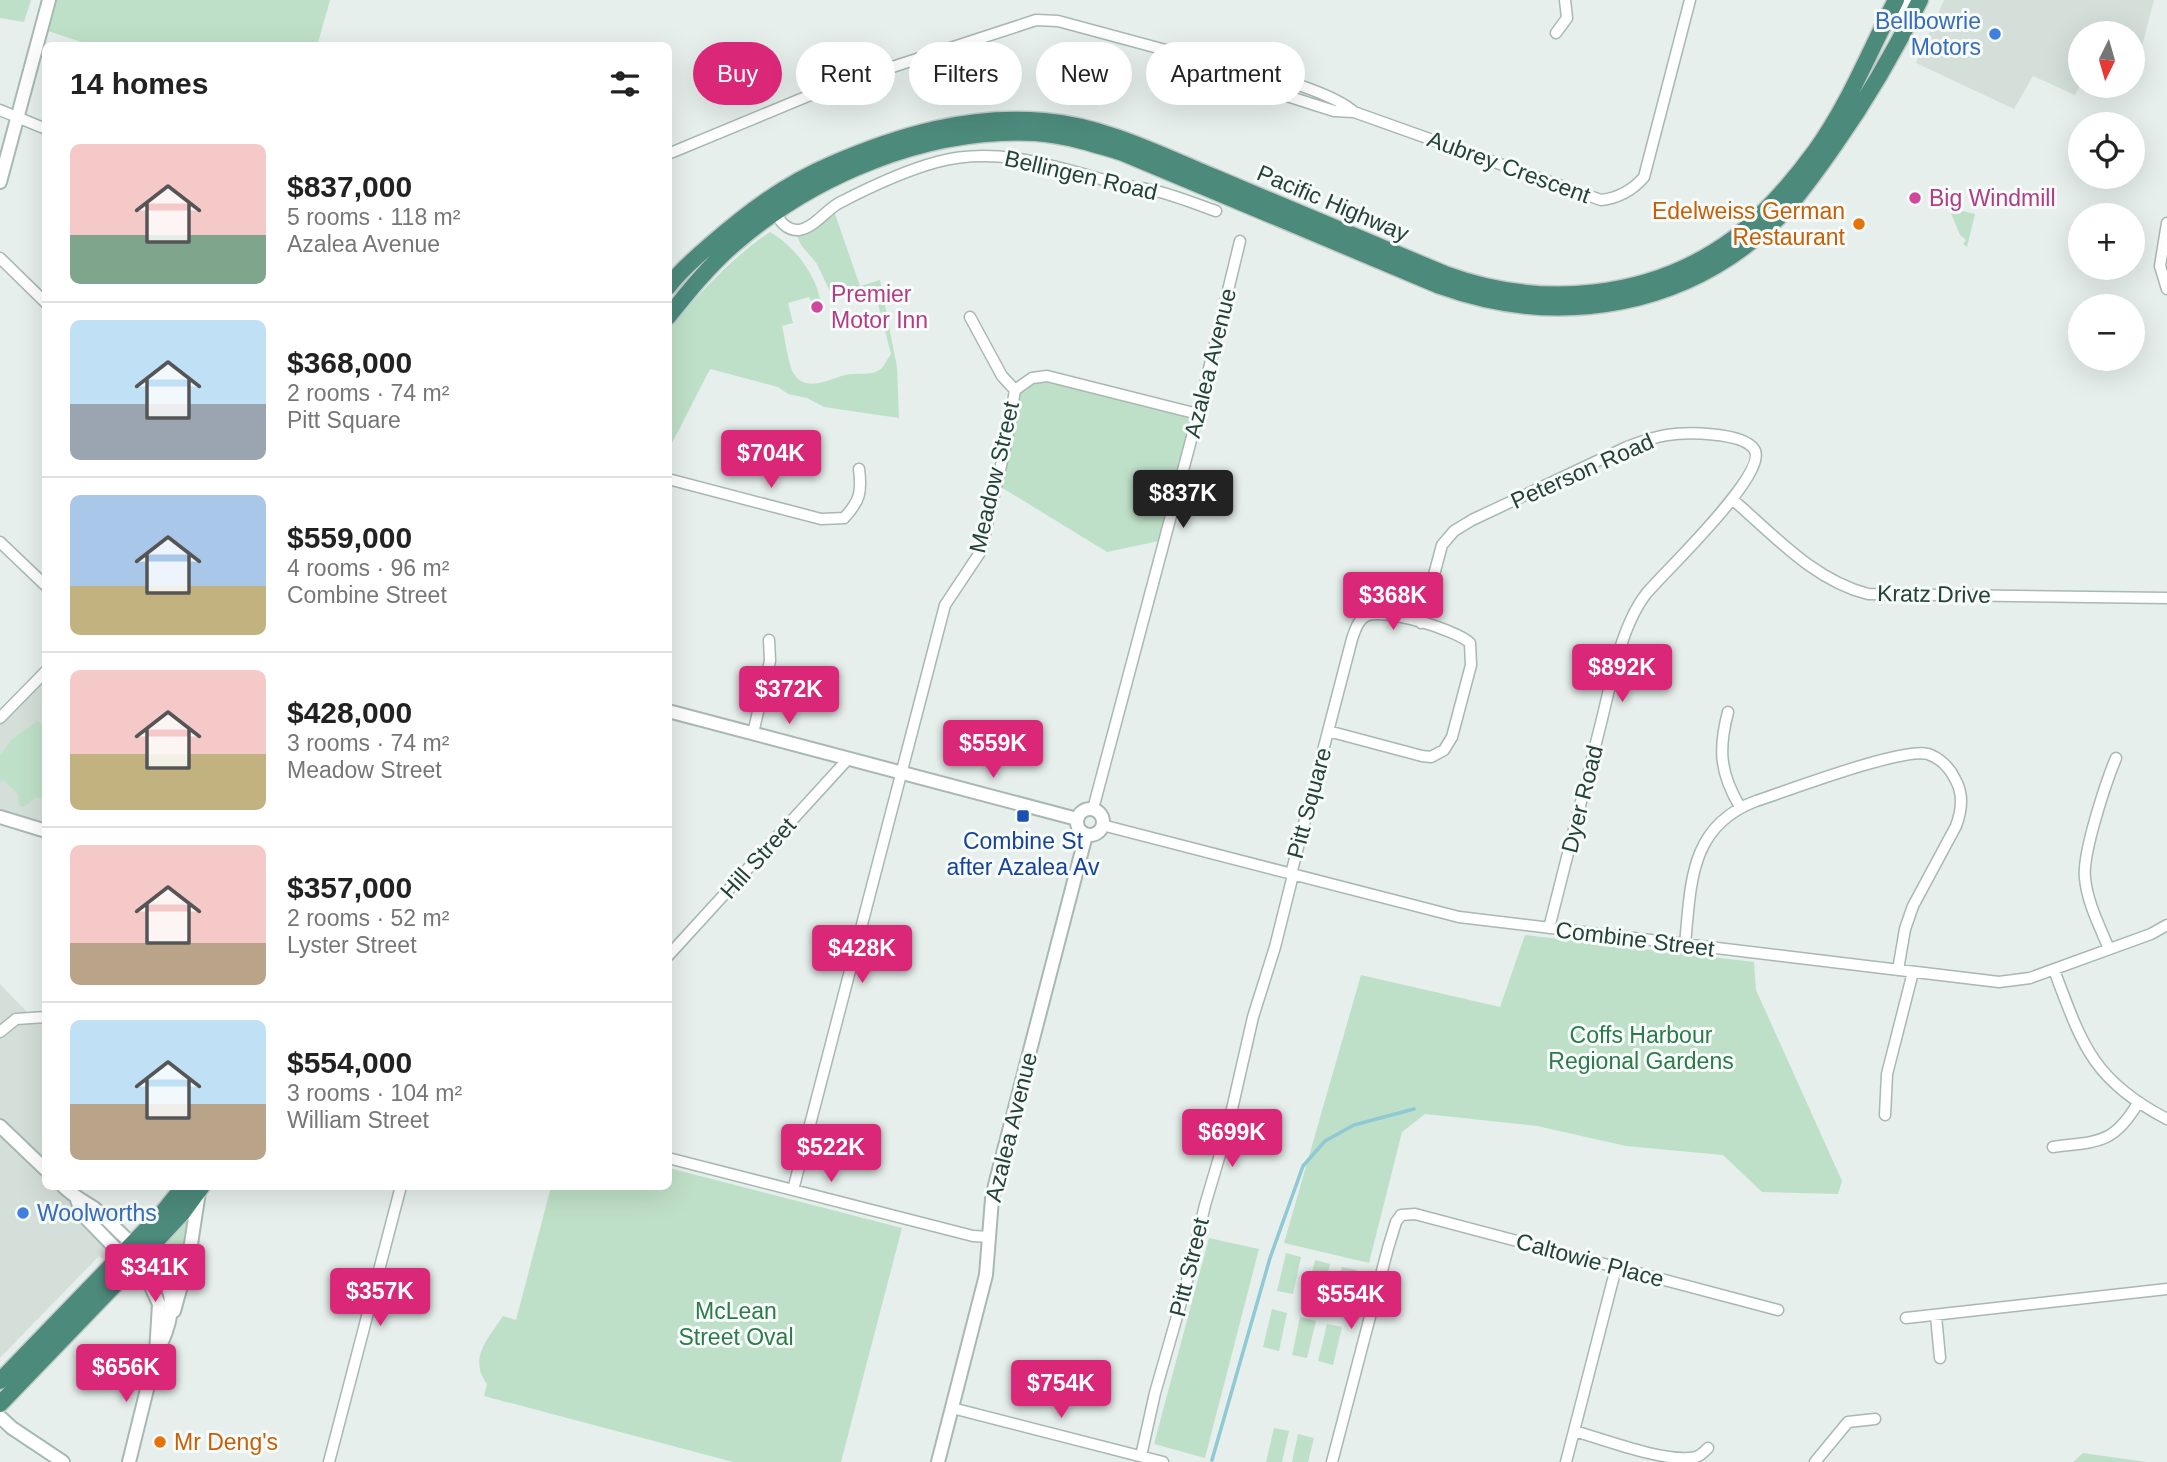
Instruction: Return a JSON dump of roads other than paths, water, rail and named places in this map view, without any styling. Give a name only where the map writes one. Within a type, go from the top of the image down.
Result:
[{"type":"highway","name":"Pacific Highway","points":[[672,283],[698,256],[770,206],[809,174],[912,135],[987,120],[1043,121],[1074,125],[1134,143],[1467,282],[1491,289],[1565,296],[1610,291],[1655,279],[1700,260],[1731,240],[1768,209],[1817,149],[1840,111],[1896,0]]},
{"type":"highway","name":"Pacific Highway","points":[[672,312],[699,279],[770,206],[903,151],[965,136],[1037,134],[1081,140],[1123,153],[1458,293],[1485,301],[1552,308],[1588,307],[1639,297],[1687,281],[1718,264],[1781,215],[1847,129],[1892,56],[1920,0]]},
{"type":"highway","points":[[0,1404],[193,1190]]},
{"type":"highway","points":[[0,1381],[133,1255]]},
{"type":"street","points":[[0,182],[49,0]]},
{"type":"street","points":[[1556,33],[1567,18],[1565,0]]},
{"type":"street","name":"Aubrey Crescent","points":[[672,152],[825,89],[1036,20],[1058,21],[1210,62],[1262,88],[1334,111],[1354,112],[1601,200],[1626,193],[1644,177],[1690,0]]},
{"type":"street","name":"Pacific Highway","points":[[1892,56],[1910,0]]},
{"type":"street","points":[[0,110],[42,128]]},
{"type":"street","name":"Bellingen Road","points":[[770,206],[790,229],[804,229],[840,203],[906,174],[954,158],[984,155],[1058,167],[1152,190],[1216,211]]},
{"type":"street","points":[[2167,223],[2160,266],[2167,289]]},
{"type":"street","name":"Azalea Avenue","points":[[1093,809],[1198,414],[1240,241]]},
{"type":"street","points":[[0,258],[42,299]]},
{"type":"street","points":[[970,317],[1002,376],[1015,390]]},
{"type":"street","name":"Meadow Street","points":[[793,1190],[945,605],[981,551],[1006,444],[1015,390],[1032,378],[1047,376],[1198,414]]},
{"type":"street","name":"Peterson Road","points":[[1421,623],[1442,545],[1454,531],[1627,447],[1667,435],[1686,433],[1722,436],[1750,445],[1757,455],[1756,461],[1732,499]]},
{"type":"street","points":[[672,481],[821,519],[844,518],[858,503],[861,483],[859,469]]},
{"type":"street","name":"Kratz Drive","points":[[1732,499],[1813,569],[1849,589],[1868,594],[2167,598]]},
{"type":"street","name":"Dyer Road","points":[[1549,928],[1604,712],[1633,616],[1645,594],[1732,499]]},
{"type":"street","points":[[0,541],[42,582]]},
{"type":"street","name":"Pitt Square","points":[[1292,875],[1328,731],[1359,622],[1365,616],[1381,614],[1459,634],[1470,643],[1471,665],[1452,737],[1444,750],[1431,757],[1422,756],[1328,731]]},
{"type":"street","points":[[753,733],[770,662],[769,640]]},
{"type":"street","points":[[0,718],[42,675]]},
{"type":"street","points":[[1728,712],[1723,730],[1722,758],[1729,788],[1740,807]]},
{"type":"street","points":[[672,713],[1077,819]]},
{"type":"street","points":[[1685,944],[1692,880],[1700,850],[1716,826],[1740,807],[1901,755],[1928,754],[1951,770],[1961,795],[1961,812],[1946,846],[1913,906],[1905,929],[1898,970]]},
{"type":"street","points":[[2109,949],[2084,876],[2107,778],[2116,758]]},
{"type":"street","name":"Hill Street","points":[[672,952],[848,759]]},
{"type":"street","points":[[1093,809],[1102,816],[1102,825],[1097,833],[1086,835],[1078,828],[1077,819],[1082,811],[1093,809]]},
{"type":"street","points":[[0,817],[42,830]]},
{"type":"street","name":"Combine Street","points":[[1102,825],[1437,913],[2011,982],[2054,970],[2167,925]]},
{"type":"street","name":"Azalea Avenue","points":[[938,1462],[981,1295],[996,1181],[1086,835]]},
{"type":"street","name":"Pitt Street","points":[[1141,1456],[1155,1393],[1227,1131],[1253,1017],[1275,947],[1292,875]]},
{"type":"street","points":[[2054,970],[2078,1031],[2088,1051],[2110,1082],[2138,1103],[2167,1119]]},
{"type":"street","points":[[1885,1115],[1887,1074],[1913,972]]},
{"type":"street","points":[[0,1032],[16,1019],[42,1017]]},
{"type":"street","points":[[2053,1147],[2096,1142],[2113,1135],[2126,1123],[2138,1103]]},
{"type":"street","points":[[0,1126],[42,1166]]},
{"type":"street","points":[[672,1159],[974,1236],[990,1237]]},
{"type":"street","points":[[67,1190],[77,1200],[92,1207],[133,1255],[158,1298],[160,1322],[156,1353],[129,1462]]},
{"type":"street","points":[[156,1353],[172,1318],[189,1257],[195,1190]]},
{"type":"street","points":[[330,1462],[400,1190]]},
{"type":"street","name":"Caltowie Place","points":[[1332,1462],[1388,1248],[1401,1215],[1415,1214],[1778,1310]]},
{"type":"street","points":[[133,1255],[156,1266],[166,1282],[171,1297],[172,1318]]},
{"type":"street","points":[[1566,1462],[1616,1268]]},
{"type":"street","points":[[1906,1318],[2167,1289]]},
{"type":"street","points":[[1936,1316],[1940,1358]]},
{"type":"street","points":[[952,1408],[1163,1462]]},
{"type":"street","points":[[0,1417],[63,1462]]},
{"type":"street","points":[[1815,1462],[1848,1422],[1875,1419]]},
{"type":"street","points":[[1574,1431],[1668,1457],[1691,1459],[1700,1456],[1708,1448]]},
{"type":"waterway","points":[[1212,1460],[1270,1258],[1303,1166],[1325,1141],[1354,1125],[1414,1109]]},
{"type":"place","name":"Bellbowrie Motors","points":[[1995,34]]},
{"type":"place","name":"Big Windmill","points":[[1915,198]]},
{"type":"place","name":"Edelweiss German Restaurant","points":[[1859,224]]},
{"type":"place","name":"Premier Motor Inn","points":[[817,307]]},
{"type":"place","name":"Combine St after Azalea Av","points":[[1023,816]]},
{"type":"place","name":"Woolworths","points":[[23,1213]]},
{"type":"place","name":"Mr Deng's","points":[[160,1442]]},
{"type":"park label","name":"Coffs Harbour Regional Gardens","points":[[1641,1048]]},
{"type":"park label","name":"McLean Street Oval","points":[[736,1324]]}]
